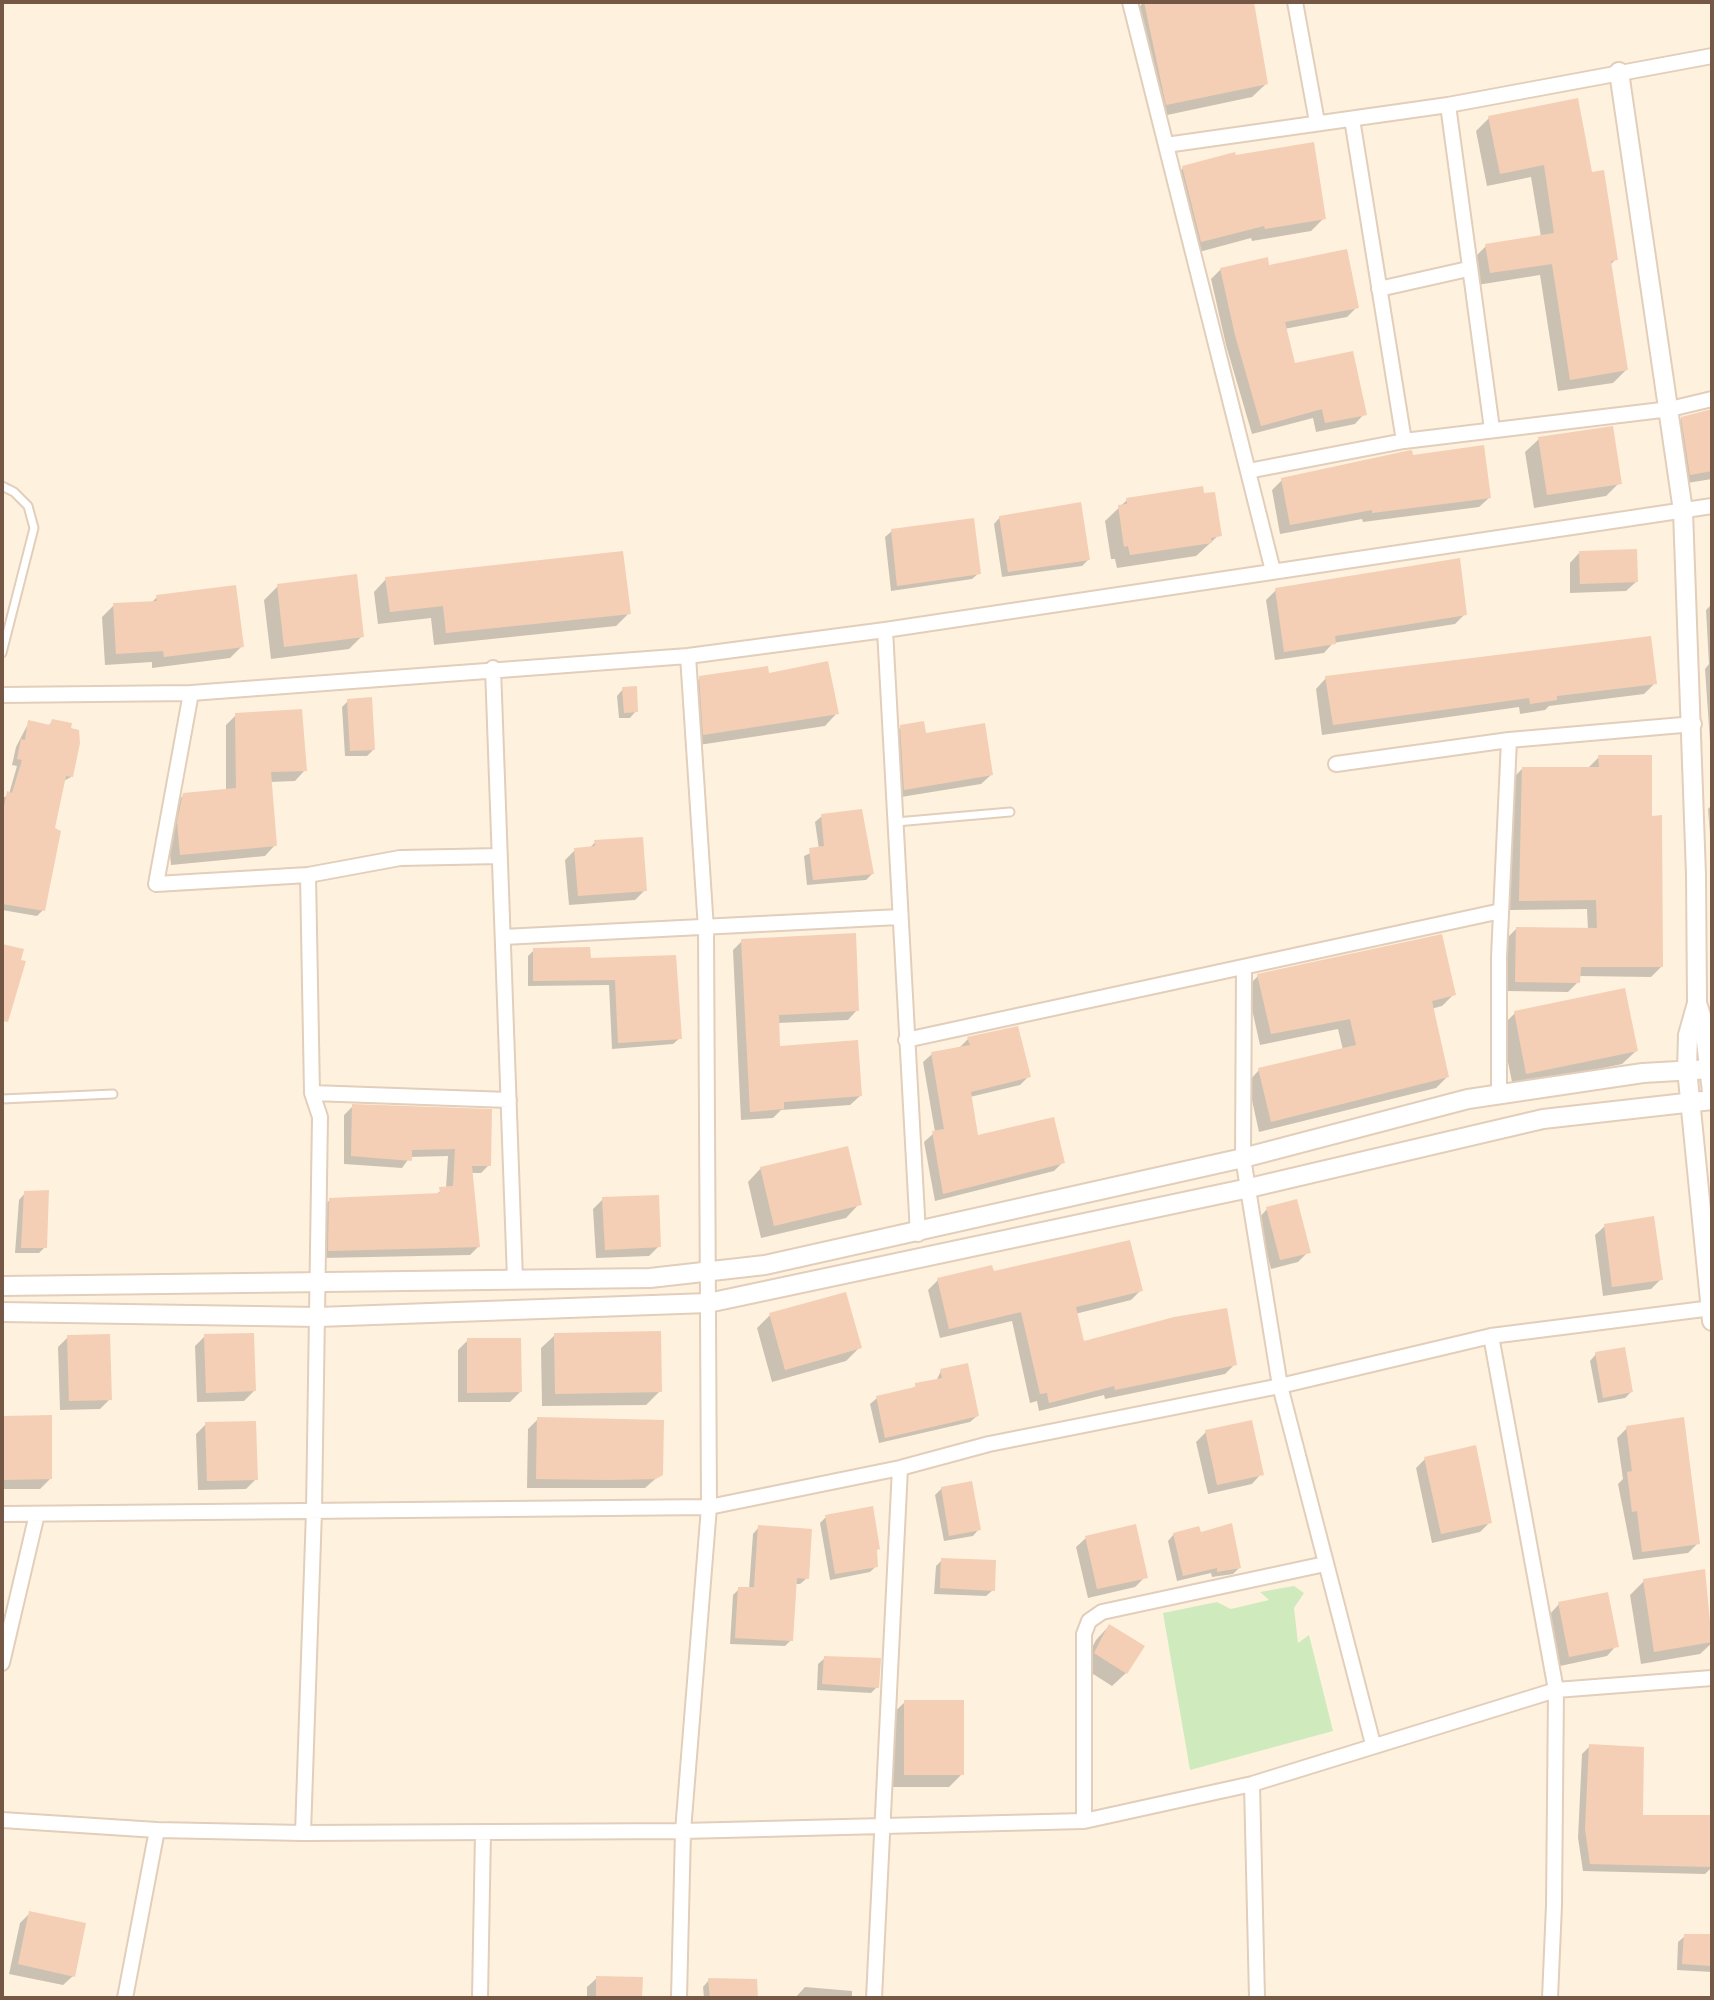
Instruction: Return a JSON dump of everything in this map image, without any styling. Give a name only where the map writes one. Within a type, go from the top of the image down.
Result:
[{"type":"street","points":[[1130,2],[1273,571]]},
{"type":"street","points":[[1295,2],[1317,122]]},
{"type":"street","points":[[1166,145],[1448,105],[1712,56]]},
{"type":"street","points":[[2,1514],[709,1507],[900,1468],[989,1444],[1280,1386],[1491,1336],[1711,1313],[1687,1069],[1688,1035],[1697,1003],[1704,874],[1683,511],[1619,72]]},
{"type":"street","points":[[1448,105],[1492,429]]},
{"type":"street","points":[[1352,119],[1404,441]]},
{"type":"street","points":[[1379,289],[1468,269]]},
{"type":"street","points":[[1248,471],[1404,441],[1670,409],[1712,399]]},
{"type":"street","points":[[2,695],[191,693],[493,668],[688,656],[885,630],[1712,506]]},
{"type":"street","points":[[885,630],[918,1234]]},
{"type":"street","points":[[679,1998],[683,1831],[709,1507],[706,929],[688,656]]},
{"type":"street","points":[[493,668],[515,1279]]},
{"type":"street","points":[[191,693],[156,884],[308,875],[400,858],[500,856]]},
{"type":"street","points":[[1336,764],[1509,740],[1694,724]]},
{"type":"street","points":[[1499,1095],[1501,911],[1509,740]]},
{"type":"street","points":[[303,1833],[314,1511],[320,1117],[312,1093],[308,875]]},
{"type":"street","points":[[906,1040],[1501,911]]},
{"type":"street","points":[[503,937],[899,917]]},
{"type":"street","points":[[1244,969],[1243,1158],[1280,1386],[1373,1744]]},
{"type":"street","points":[[1697,1003],[1704,1025],[1712,1092]]},
{"type":"street","points":[[2,1286],[650,1278],[765,1265],[918,1234],[1243,1158],[1468,1099],[1687,1069],[1710,1069]]},
{"type":"street","points":[[312,1093],[509,1100]]},
{"type":"street","points":[[2,1312],[318,1317],[708,1303],[1249,1188],[1543,1119],[1712,1100]]},
{"type":"street","points":[[1491,1336],[1556,1690],[1550,1998]]},
{"type":"street","points":[[874,1998],[900,1468]]},
{"type":"street","points":[[2,1663],[37,1514]]},
{"type":"street","points":[[1084,1821],[1084,1634],[1089,1621],[1102,1612],[1325,1564]]},
{"type":"street","points":[[2,1820],[157,1830],[303,1833],[683,1831],[1084,1821],[1252,1784],[1373,1744],[1556,1690],[1712,1678]]},
{"type":"street","points":[[1252,1784],[1257,1998]]},
{"type":"street","points":[[125,1998],[157,1830]]},
{"type":"street","points":[[480,1998],[483,1832]]},
{"type":"lane","points":[[2,486],[14,492],[28,506],[34,528],[2,653]]},
{"type":"lane","points":[[894,822],[1010,812]]},
{"type":"lane","points":[[2,1099],[113,1094]]},
{"type":"green space","points":[[1294,1586],[1304,1593],[1294,1608],[1298,1643],[1309,1635],[1333,1731],[1190,1770],[1163,1613],[1217,1602],[1231,1609],[1269,1600],[1260,1592]]},
{"type":"building","points":[[1144,2],[1254,2],[1268,84],[1166,105]]},
{"type":"building","points":[[1578,98],[1592,172],[1604,170],[1618,260],[1611,261],[1628,370],[1570,380],[1552,264],[1490,273],[1485,244],[1554,233],[1544,165],[1500,174],[1488,116]]},
{"type":"building","points":[[1314,142],[1326,219],[1265,229],[1264,226],[1201,242],[1182,166],[1235,152],[1236,155]]},
{"type":"building","points":[[1347,249],[1359,308],[1285,322],[1295,363],[1353,351],[1367,415],[1325,423],[1322,409],[1261,426],[1220,268],[1268,257],[1269,265]]},
{"type":"building","points":[[1712,409],[1712,471],[1690,475],[1681,417]]},
{"type":"building","points":[[1613,426],[1622,484],[1547,495],[1538,437]]},
{"type":"building","points":[[1484,445],[1491,498],[1372,513],[1372,510],[1290,525],[1281,478],[1412,450],[1413,455]]},
{"type":"building","points":[[1203,486],[1204,493],[1215,492],[1222,536],[1211,538],[1212,543],[1130,555],[1128,546],[1124,547],[1118,505],[1127,504],[1126,498]]},
{"type":"building","points":[[1081,502],[1090,560],[1008,572],[999,516]]},
{"type":"building","points":[[974,518],[981,574],[897,586],[891,529]]},
{"type":"building","points":[[1637,549],[1638,582],[1580,584],[1579,551]]},
{"type":"building","points":[[623,551],[631,614],[446,633],[443,606],[390,612],[385,577]]},
{"type":"building","points":[[1460,558],[1467,615],[1335,636],[1336,644],[1284,652],[1275,588]]},
{"type":"building","points":[[357,574],[364,637],[284,647],[277,584]]},
{"type":"building","points":[[236,585],[244,647],[164,657],[163,651],[116,654],[113,603],[157,601],[156,595]]},
{"type":"building","points":[[1651,636],[1657,684],[1557,696],[1557,700],[1530,704],[1529,698],[1333,725],[1325,676]]},
{"type":"building","points":[[828,661],[839,714],[703,735],[699,676],[768,666],[769,673]]},
{"type":"building","points":[[637,686],[638,712],[624,713],[622,687]]},
{"type":"building","points":[[372,697],[375,750],[350,751],[347,699]]},
{"type":"building","points":[[302,709],[307,771],[271,772],[277,846],[180,855],[177,822],[183,793],[236,788],[235,713]]},
{"type":"building","points":[[52,719],[72,723],[71,728],[79,730],[80,743],[73,777],[66,776],[55,828],[61,831],[45,911],[2,904],[2,818],[7,791],[12,793],[22,760],[17,759],[21,739],[25,740],[28,720],[50,725]]},
{"type":"building","points":[[924,721],[926,733],[985,723],[993,775],[904,790],[900,725]]},
{"type":"building","points":[[1598,755],[1652,755],[1652,816],[1662,815],[1663,967],[1581,967],[1580,983],[1515,982],[1516,927],[1597,928],[1596,900],[1519,901],[1522,767],[1599,767]]},
{"type":"building","points":[[862,809],[874,874],[813,880],[809,848],[824,846],[821,814]]},
{"type":"building","points":[[643,837],[647,891],[578,896],[574,848],[595,846],[594,840]]},
{"type":"building","points":[[856,933],[859,1011],[779,1015],[780,1046],[858,1040],[862,1096],[784,1102],[784,1109],[750,1112],[741,939]]},
{"type":"building","points":[[1442,934],[1456,995],[1432,1001],[1449,1077],[1271,1122],[1258,1068],[1356,1045],[1350,1019],[1271,1034],[1257,974]]},
{"type":"building","points":[[2,944],[24,949],[21,960],[26,961],[8,1022],[2,1021]]},
{"type":"building","points":[[590,947],[591,958],[676,955],[682,1039],[618,1043],[615,980],[533,981],[533,948]]},
{"type":"building","points":[[1625,988],[1638,1051],[1526,1074],[1514,1011]]},
{"type":"building","points":[[1018,1026],[1031,1077],[971,1092],[978,1135],[1054,1117],[1065,1163],[943,1194],[932,1131],[944,1129],[931,1052],[970,1045],[967,1037]]},
{"type":"building","points":[[352,1104],[492,1109],[491,1166],[472,1166],[480,1247],[328,1251],[329,1198],[440,1193],[439,1187],[453,1186],[455,1149],[412,1150],[412,1161],[351,1156]]},
{"type":"building","points":[[848,1146],[862,1205],[774,1226],[760,1167]]},
{"type":"building","points":[[49,1190],[47,1248],[21,1248],[24,1191]]},
{"type":"building","points":[[659,1195],[661,1247],[605,1250],[602,1197]]},
{"type":"building","points":[[1297,1199],[1311,1253],[1280,1260],[1266,1207]]},
{"type":"building","points":[[1654,1216],[1663,1280],[1612,1287],[1604,1224]]},
{"type":"building","points":[[1130,1240],[1143,1291],[1076,1307],[1084,1341],[1174,1317],[1227,1308],[1237,1365],[1115,1390],[1114,1386],[1049,1403],[1047,1393],[1040,1394],[1021,1312],[949,1329],[937,1278],[992,1265],[994,1271]]},
{"type":"building","points":[[846,1292],[862,1348],[785,1370],[769,1313]]},
{"type":"building","points":[[661,1331],[662,1392],[555,1394],[554,1333]]},
{"type":"building","points":[[254,1333],[256,1391],[206,1393],[204,1334]]},
{"type":"building","points":[[110,1334],[112,1400],[69,1401],[67,1335]]},
{"type":"building","points":[[467,1338],[521,1338],[522,1392],[467,1393]]},
{"type":"building","points":[[1625,1347],[1633,1392],[1603,1398],[1595,1352]]},
{"type":"building","points":[[968,1363],[979,1416],[885,1438],[876,1396],[942,1378],[940,1369]]},
{"type":"building","points":[[52,1415],[52,1479],[3,1480],[3,1416]]},
{"type":"building","points":[[537,1417],[664,1420],[663,1475],[656,1479],[536,1479]]},
{"type":"building","points":[[1684,1417],[1700,1544],[1642,1552],[1637,1511],[1632,1512],[1627,1472],[1632,1471],[1626,1426]]},
{"type":"building","points":[[1252,1420],[1264,1475],[1217,1485],[1205,1430]]},
{"type":"building","points":[[256,1421],[258,1480],[207,1481],[205,1422]]},
{"type":"building","points":[[1476,1445],[1492,1523],[1441,1534],[1424,1457]]},
{"type":"building","points":[[972,1481],[981,1530],[949,1536],[941,1487]]},
{"type":"building","points":[[873,1506],[880,1549],[877,1550],[878,1567],[835,1574],[825,1515]]},
{"type":"building","points":[[1232,1523],[1241,1568],[1217,1572],[1217,1568],[1183,1576],[1173,1533],[1199,1526],[1201,1532]]},
{"type":"building","points":[[1136,1524],[1148,1578],[1097,1589],[1085,1536]]},
{"type":"building","points":[[758,1525],[812,1529],[809,1579],[797,1578],[793,1641],[735,1638],[738,1587],[754,1587]]},
{"type":"building","points":[[941,1558],[996,1560],[995,1591],[940,1588]]},
{"type":"building","points":[[1705,1569],[1712,1642],[1654,1652],[1643,1579]]},
{"type":"building","points":[[1608,1592],[1619,1647],[1569,1657],[1558,1602]]},
{"type":"building","points":[[1109,1624],[1145,1646],[1127,1674],[1094,1653]]},
{"type":"building","points":[[824,1656],[881,1658],[879,1688],[822,1684]]},
{"type":"building","points":[[904,1700],[964,1700],[964,1775],[904,1775]]},
{"type":"building","points":[[1589,1744],[1644,1747],[1643,1815],[1712,1815],[1712,1867],[1590,1864],[1585,1829]]},
{"type":"building","points":[[29,1911],[86,1923],[75,1977],[18,1964]]},
{"type":"building","points":[[1684,1934],[1712,1934],[1712,1966],[1682,1964]]},
{"type":"building","points":[[596,1976],[643,1977],[642,1998],[596,1998]]},
{"type":"building","points":[[708,1978],[757,1979],[758,1998],[710,1998]]}]
